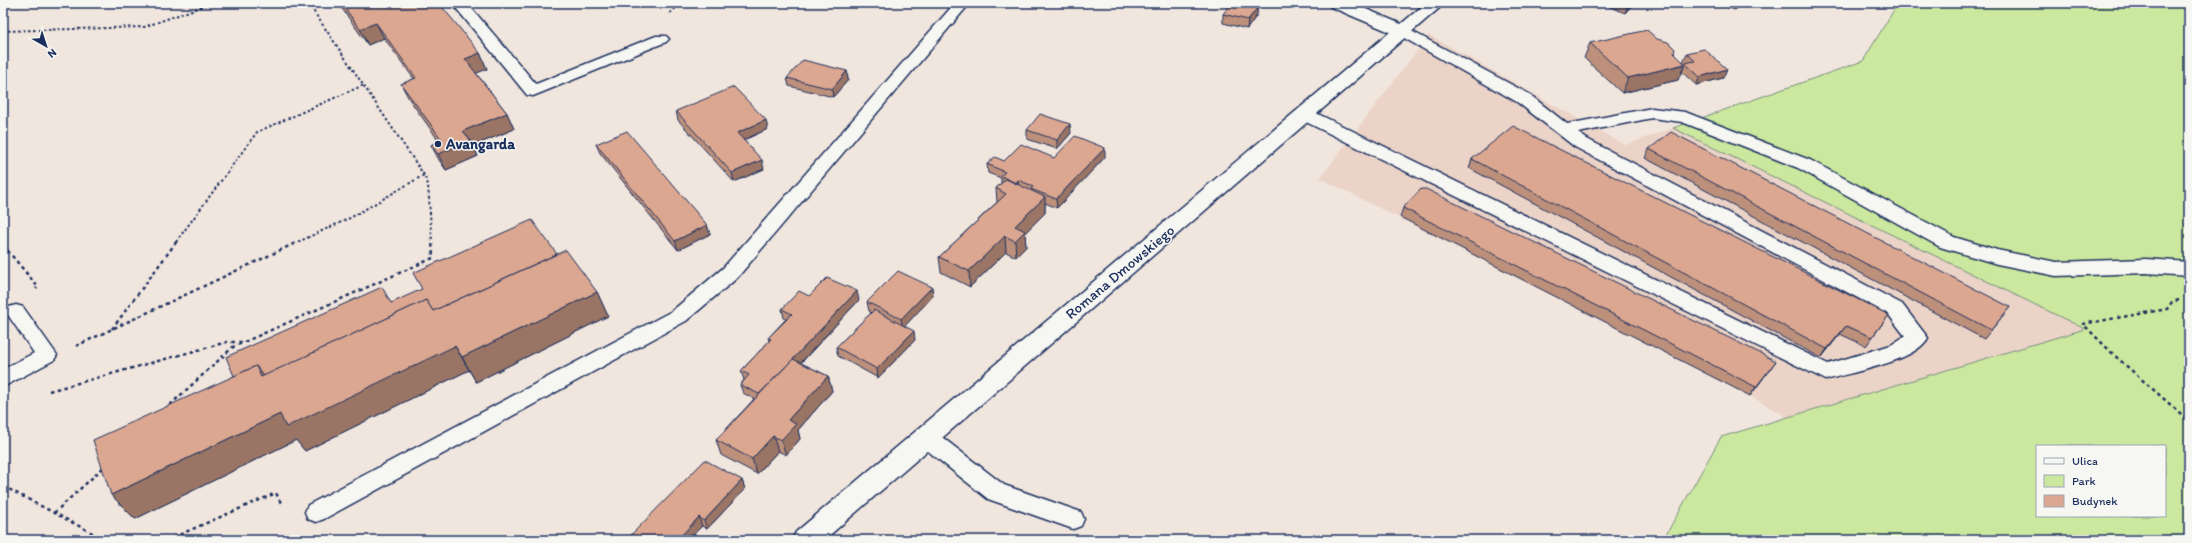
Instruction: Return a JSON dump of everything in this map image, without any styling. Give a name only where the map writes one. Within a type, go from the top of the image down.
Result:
[{"type":"street","points":[[1337,3],[1402,31]]},
{"type":"street","name":"Romana Dmowskiego","points":[[805,540],[1436,3]]},
{"type":"lane","points":[[459,3],[533,91],[661,39]]},
{"type":"lane","points":[[316,512],[680,316],[730,273],[963,3]]},
{"type":"lane","points":[[1306,115],[1826,372],[1898,351],[1918,338],[1895,309],[1581,143],[1523,98],[1402,31]]},
{"type":"lane","points":[[1564,130],[1652,113],[1685,117],[1804,164],[1946,242],[1997,257],[2056,269],[2146,266],[2189,269]]},
{"type":"lane","points":[[3,379],[47,355],[16,312]]},
{"type":"lane","points":[[926,437],[996,492],[1073,519]]},
{"type":"path","points":[[3,31],[144,27],[212,3]]},
{"type":"path","points":[[169,406],[233,347],[434,258],[428,185],[424,175],[308,3]]},
{"type":"path","points":[[112,330],[257,132],[364,85]]},
{"type":"path","points":[[47,355],[68,350],[350,218],[424,175]]},
{"type":"path","points":[[3,245],[38,287],[16,312]]},
{"type":"path","points":[[2183,299],[2172,302],[2167,309],[2083,324],[2114,355],[2189,421]]},
{"type":"path","points":[[48,392],[227,342],[244,342]]},
{"type":"path","points":[[54,513],[106,465]]},
{"type":"path","points":[[3,486],[98,536],[101,540]]},
{"type":"path","points":[[167,540],[276,494],[286,512]]},
{"type":"shaded area","points":[[1429,35],[1625,145],[1673,128],[2086,329],[1787,417],[1750,396],[1320,178]]},
{"type":"green space","points":[[1898,3],[2189,3],[2189,540],[1663,540],[1721,437],[2085,329],[1673,128],[1863,61]]},
{"type":"building","points":[[341,3],[421,3],[423,6],[439,3],[480,53],[465,59],[507,113],[463,131],[471,141],[438,154],[431,145],[442,140],[401,84],[416,78],[376,23],[360,29]]},
{"type":"building","points":[[1231,3],[1243,3],[1258,7],[1248,20],[1223,14]]},
{"type":"building","points":[[1647,30],[1657,39],[1668,42],[1675,49],[1674,53],[1685,64],[1628,78],[1590,43]]},
{"type":"building","points":[[1704,49],[1727,69],[1700,77],[1685,63],[1695,61],[1687,53]]},
{"type":"building","points":[[803,60],[847,71],[832,89],[787,78]]},
{"type":"building","points":[[734,87],[766,120],[737,133],[762,160],[732,173],[676,111]]},
{"type":"building","points":[[1040,114],[1070,124],[1057,140],[1027,130]]},
{"type":"building","points":[[1513,126],[1889,315],[1872,337],[1846,326],[1827,349],[1472,159]]},
{"type":"building","points":[[627,131],[707,225],[675,241],[596,144]]},
{"type":"building","points":[[1671,132],[2010,307],[1991,330],[1649,149]]},
{"type":"building","points":[[1075,136],[1105,148],[1056,199],[1031,189],[1033,186],[1018,180],[1016,183],[1001,176],[1005,172],[987,164],[995,157],[1004,161],[1021,144],[1054,158]]},
{"type":"building","points":[[1006,179],[1045,197],[1015,226],[1025,231],[1015,241],[1005,236],[969,271],[939,257],[1006,194],[996,188]]},
{"type":"building","points":[[1421,189],[1426,189],[1776,361],[1756,387],[1403,208]]},
{"type":"building","points":[[532,220],[557,254],[433,311],[426,300],[264,376],[256,366],[234,376],[226,357],[382,287],[391,303],[422,289],[413,273]]},
{"type":"building","points":[[566,250],[597,292],[462,357],[455,346],[286,427],[280,414],[111,495],[93,440],[256,366],[261,377],[426,300],[433,311]]},
{"type":"building","points":[[898,271],[932,287],[901,319],[867,302]]},
{"type":"building","points":[[827,278],[857,291],[759,394],[740,385],[749,375],[741,371],[771,339],[768,338],[792,314],[782,309],[799,291],[809,296]]},
{"type":"building","points":[[874,310],[914,331],[877,369],[836,347]]},
{"type":"building","points":[[793,359],[828,376],[788,420],[796,424],[781,440],[773,436],[752,459],[716,440]]},
{"type":"building","points":[[705,460],[742,480],[704,521],[699,517],[677,540],[626,540]]},
{"type":"place","name":"Avangarda","points":[[438,144]]}]
